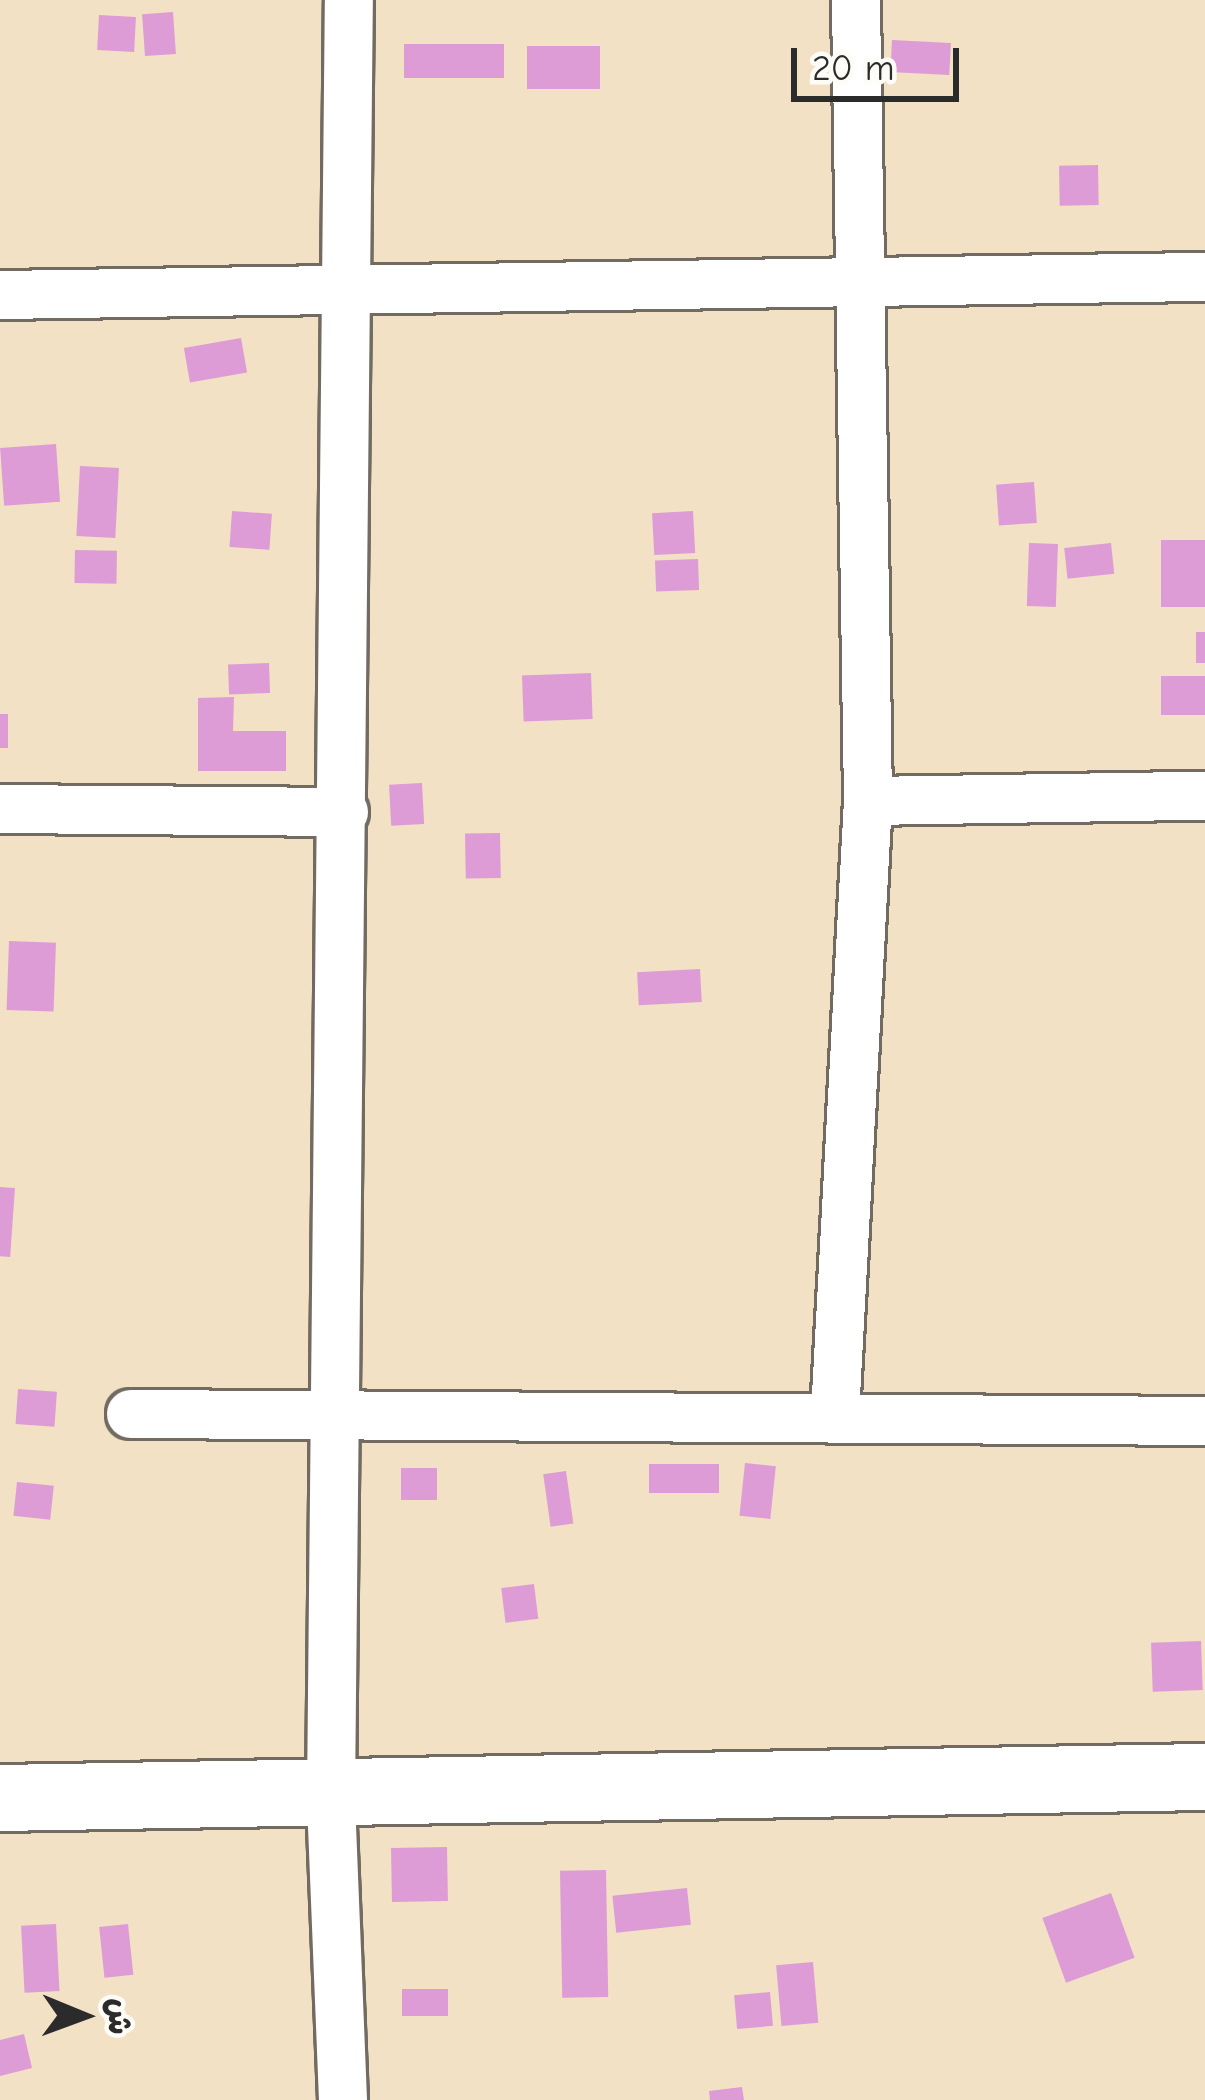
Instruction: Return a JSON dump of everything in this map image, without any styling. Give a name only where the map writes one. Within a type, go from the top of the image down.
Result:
[{"type":"main road","points":[[0,1798],[1205,1778]]},
{"type":"street","points":[[343,2100],[331,1795],[340,1414],[349,0]]},
{"type":"street","points":[[835,1414],[868,801],[855,283],[856,0]]},
{"type":"street","points":[[0,295],[1205,277]]},
{"type":"street","points":[[868,801],[1205,796]]},
{"type":"street","points":[[0,809],[344,812]]},
{"type":"street","points":[[130,1414],[835,1414],[1205,1420]]},
{"type":"building","points":[[173,12],[176,54],[145,56],[142,14]]},
{"type":"building","points":[[99,15],[136,17],[134,52],[97,50]]},
{"type":"building","points":[[892,40],[951,43],[949,75],[890,72]]},
{"type":"building","points":[[404,44],[504,44],[504,78],[404,78]]},
{"type":"building","points":[[527,46],[600,46],[600,89],[527,89]]},
{"type":"building","points":[[1098,165],[1099,205],[1060,206],[1059,166]]},
{"type":"building","points":[[241,338],[247,372],[190,383],[184,348]]},
{"type":"building","points":[[56,444],[60,502],[4,506],[0,448]]},
{"type":"building","points":[[80,466],[119,468],[115,538],[76,536]]},
{"type":"building","points":[[1034,482],[1037,523],[999,526],[996,485]]},
{"type":"building","points":[[232,511],[272,514],[269,550],[229,547]]},
{"type":"building","points":[[693,511],[695,553],[654,555],[652,513]]},
{"type":"building","points":[[1161,540],[1205,540],[1205,607],[1161,607]]},
{"type":"building","points":[[1029,543],[1058,544],[1056,607],[1027,606]]},
{"type":"building","points":[[1111,543],[1114,574],[1067,579],[1064,548]]},
{"type":"building","points":[[75,550],[117,551],[116,584],[74,583]]},
{"type":"building","points":[[698,559],[699,590],[656,591],[655,561]]},
{"type":"building","points":[[1196,632],[1205,632],[1205,663],[1196,663]]},
{"type":"building","points":[[269,663],[270,693],[229,694],[228,664]]},
{"type":"building","points":[[591,673],[593,719],[524,721],[522,675]]},
{"type":"building","points":[[1161,676],[1205,676],[1205,715],[1161,715]]},
{"type":"building","points":[[234,697],[233,731],[286,731],[286,771],[198,771],[198,698]]},
{"type":"building","points":[[0,714],[8,714],[8,748],[0,748]]},
{"type":"building","points":[[422,783],[424,824],[391,826],[389,785]]},
{"type":"building","points":[[500,833],[501,878],[466,879],[465,834]]},
{"type":"building","points":[[9,941],[56,943],[54,1012],[7,1010]]},
{"type":"building","points":[[700,969],[702,1002],[639,1005],[637,972]]},
{"type":"building","points":[[0,1187],[15,1188],[10,1257],[0,1256]]},
{"type":"building","points":[[18,1389],[57,1392],[54,1427],[16,1424]]},
{"type":"building","points":[[745,1463],[776,1466],[770,1519],[739,1516]]},
{"type":"building","points":[[649,1464],[719,1464],[719,1493],[649,1493]]},
{"type":"building","points":[[401,1468],[437,1468],[437,1500],[401,1500]]},
{"type":"building","points":[[566,1471],[573,1523],[551,1527],[543,1474]]},
{"type":"building","points":[[17,1482],[54,1486],[50,1520],[13,1516]]},
{"type":"building","points":[[534,1584],[538,1619],[506,1623],[501,1588]]},
{"type":"building","points":[[1201,1641],[1203,1690],[1153,1692],[1151,1643]]},
{"type":"building","points":[[447,1847],[448,1901],[392,1902],[391,1848]]},
{"type":"building","points":[[606,1870],[608,1997],[562,1998],[560,1871]]},
{"type":"building","points":[[687,1888],[691,1925],[616,1933],[612,1896]]},
{"type":"building","points":[[1111,1893],[1135,1958],[1066,1983],[1042,1918]]},
{"type":"building","points":[[56,1924],[60,1991],[25,1993],[21,1926]]},
{"type":"building","points":[[128,1924],[133,1975],[104,1978],[99,1927]]},
{"type":"building","points":[[813,1962],[818,2023],[781,2026],[776,1965]]},
{"type":"building","points":[[402,1989],[448,1989],[448,2016],[402,2016]]},
{"type":"building","points":[[770,1992],[773,2026],[737,2029],[734,1995]]},
{"type":"building","points":[[24,2034],[32,2068],[0,2076],[0,2040]]},
{"type":"building","points":[[742,2087],[744,2100],[710,2100],[709,2091]]}]
